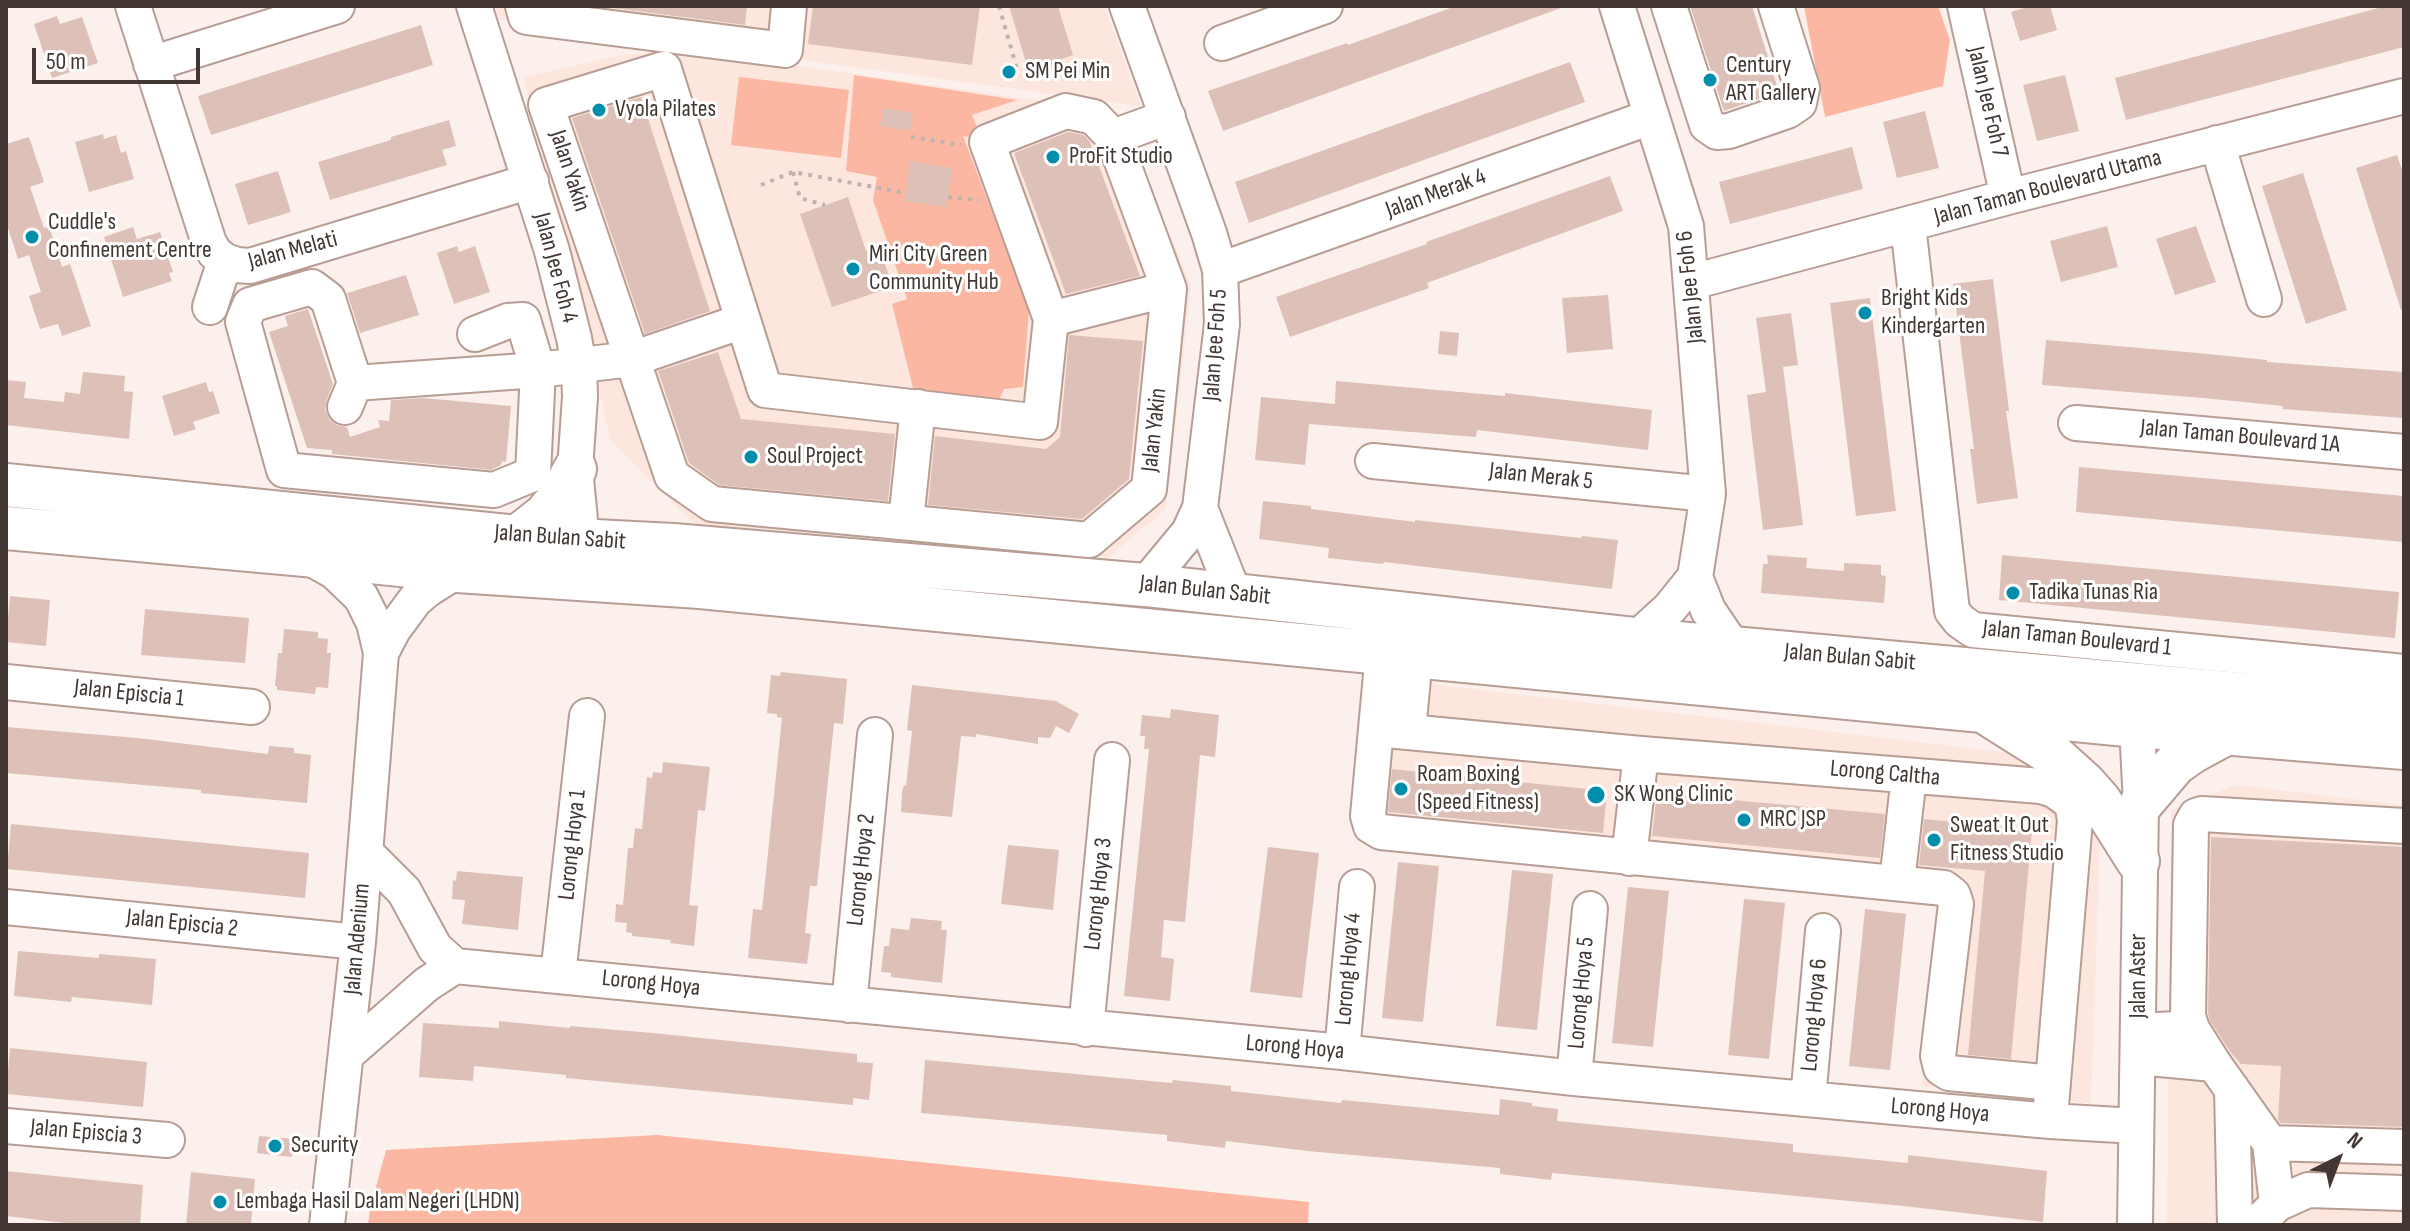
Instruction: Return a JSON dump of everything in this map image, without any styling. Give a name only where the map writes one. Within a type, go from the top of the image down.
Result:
[{"type":"main road","points":[[517,537],[545,515],[560,497],[575,469]]},
{"type":"main road","name":"Jalan Bulan Sabit","points":[[6,485],[517,537],[689,546],[1145,585],[1636,639],[2404,709]]},
{"type":"main road","name":"Jalan Bulan Sabit","points":[[6,528],[457,571],[700,587],[2137,726],[2404,748]]},
{"type":"main road","points":[[582,540],[608,561],[666,574],[700,587]]},
{"type":"main road","points":[[2048,676],[2077,688],[2137,726],[2216,693]]},
{"type":"main road","points":[[1982,710],[2053,755],[2084,783],[2100,801],[2138,861]]},
{"type":"main road","points":[[2141,804],[2175,764],[2227,733]]},
{"type":"street","name":"Jalan Melati","points":[[133,6],[209,243],[225,261],[250,266],[531,181]]},
{"type":"street","points":[[151,64],[337,6]]},
{"type":"street","points":[[523,6],[526,17],[785,50],[789,6]]},
{"type":"street","name":"Jalan Jee Foh 5","points":[[1127,6],[1209,233],[1220,270],[1222,324],[1200,508],[1183,541],[1145,585]]},
{"type":"street","points":[[1222,43],[1325,6]]},
{"type":"street","name":"Jalan Jee Foh 6","points":[[1617,6],[1686,226],[1708,494],[1695,577]]},
{"type":"street","points":[[1669,6],[1707,125]]},
{"type":"street","name":"Jalan Merak 4","points":[[1220,270],[1654,127],[1707,125],[1717,132],[1729,131],[1787,111],[1799,103],[1802,88],[1776,6]]},
{"type":"street","name":"Jalan Jee Foh 7","points":[[1965,6],[2008,197]]},
{"type":"street","name":"Jalan Jee Foh 4","points":[[481,8],[574,338],[579,366],[579,432],[575,469],[582,540]]},
{"type":"street","name":"Jalan Yakin","points":[[991,150],[1051,319],[1040,422],[765,390],[664,69],[546,105],[672,476],[712,504],[1089,540],[1149,489],[1169,289],[1113,137]]},
{"type":"street","name":"Jalan Taman Boulevard Utama","points":[[1692,282],[2404,96]]},
{"type":"street","points":[[509,114],[546,105]]},
{"type":"street","points":[[991,150],[987,142],[1066,111],[1094,117],[1113,137],[1168,117]]},
{"type":"street","points":[[2217,143],[2264,299]]},
{"type":"street","name":"Jalan Taman Boulevard 1","points":[[1908,225],[1952,611],[1960,621],[1973,630],[2404,672]]},
{"type":"street","points":[[277,258],[287,294]]},
{"type":"street","points":[[210,307],[225,261]]},
{"type":"street","points":[[475,334],[508,321],[523,320],[538,370],[533,474],[494,490],[284,470],[243,322],[250,305],[312,287],[328,299],[350,395],[538,370],[632,359],[743,321]]},
{"type":"street","points":[[1051,319],[1169,289]]},
{"type":"street","points":[[906,521],[918,407]]},
{"type":"street","points":[[1157,408],[1210,419]]},
{"type":"street","name":"Jalan Taman Boulevard 1A","points":[[2076,423],[2404,452]]},
{"type":"street","name":"Jalan Merak 5","points":[[1373,461],[1708,494]]},
{"type":"street","name":"Jalan Jee Foh 5","points":[[1200,508],[1234,594]]},
{"type":"street","name":"Jalan Adenium","points":[[305,555],[335,572],[361,597],[374,623],[381,653],[358,942],[327,1225]]},
{"type":"street","name":"Jalan Adenium","points":[[381,653],[415,600],[457,571]]},
{"type":"street","points":[[1636,639],[1670,608],[1695,577],[1708,610],[1733,647]]},
{"type":"street","points":[[1399,655],[1392,731],[1368,816],[1371,826],[1381,832],[1944,888],[1953,895],[1956,904],[1938,1056],[1941,1068],[1949,1073],[2053,1083]]},
{"type":"street","name":"Jalan Episcia 1","points":[[6,682],[252,707]]},
{"type":"street","name":"Lorong Hoya 1","points":[[558,975],[587,716]]},
{"type":"street","name":"Jalan Aster","points":[[2135,1225],[2141,804],[2137,726]]},
{"type":"street","name":"Lorong Caltha","points":[[1392,731],[2041,786],[2054,790],[2072,803],[2075,820],[2050,1121]]},
{"type":"street","name":"Lorong Hoya 2","points":[[849,1005],[875,735]]},
{"type":"street","points":[[1629,858],[1641,754]]},
{"type":"street","name":"Lorong Hoya 3","points":[[1086,1029],[1112,760]]},
{"type":"street","points":[[1897,882],[1909,776]]},
{"type":"street","points":[[2138,1044],[2176,1029],[2186,1022],[2188,1016],[2191,825],[2196,816],[2404,826]]},
{"type":"street","points":[[347,1054],[427,984],[455,966],[435,948],[404,891],[366,853]]},
{"type":"street","name":"Lorong Hoya 4","points":[[1342,1052],[1357,887]]},
{"type":"street","name":"Jalan Episcia 2","points":[[6,907],[358,942]]},
{"type":"street","name":"Lorong Hoya 5","points":[[1574,1078],[1590,909]]},
{"type":"street","name":"Lorong Hoya 6","points":[[1808,1099],[1823,931]]},
{"type":"street","name":"Lorong Hoya","points":[[455,966],[1342,1052],[1574,1078],[2136,1126]]},
{"type":"street","points":[[2188,1016],[2192,1029],[2270,1143],[2266,1214]]},
{"type":"street","points":[[2138,1044],[2223,1076]]},
{"type":"street","points":[[2223,1076],[2235,1225]]},
{"type":"street","name":"Jalan Episcia 3","points":[[6,1126],[167,1140]]},
{"type":"street","points":[[2270,1143],[2404,1147]]},
{"type":"street","points":[[2266,1214],[2308,1190],[2404,1193]]},
{"type":"path","points":[[999,6],[1017,69]]},
{"type":"path","points":[[911,137],[991,150]]},
{"type":"path","points":[[761,185],[793,172],[906,193]]},
{"type":"path","points":[[793,172],[800,198],[825,205]]},
{"type":"shaded area","name":"SM Pei Min","points":[[495,6],[1104,6],[1141,106],[499,19]]},
{"type":"shaded area","points":[[1804,6],[1938,6],[1950,40],[1943,86],[1825,117]]},
{"type":"shaded area","points":[[688,50],[1055,103],[1124,124],[1191,285],[1166,509],[1109,557],[694,524],[611,442],[524,77],[622,55]]},
{"type":"shaded area","points":[[854,75],[1017,100],[972,115],[981,139],[963,136],[1029,309],[1023,387],[1004,389],[997,405],[916,400],[892,304],[907,299],[873,200],[877,177],[846,171]]},
{"type":"shaded area","points":[[739,77],[849,90],[841,158],[731,145]]},
{"type":"shaded area","points":[[1372,677],[2011,753],[2072,783],[2100,842],[2091,1103],[1922,1086],[1942,895],[1362,834]]},
{"type":"shaded area","points":[[2236,785],[2404,805],[2404,1225],[2167,1225],[2171,810]]},
{"type":"shaded area","points":[[657,1135],[1309,1202],[1308,1225],[368,1225],[386,1150]]},
{"type":"building","points":[[598,6],[747,6],[745,25]]},
{"type":"building","points":[[813,6],[980,6],[972,65],[808,44]]},
{"type":"building","points":[[1009,6],[1058,6],[1073,55],[1062,59],[1064,65],[1030,76]]},
{"type":"building","points":[[1456,6],[1561,8],[1223,131],[1208,91]]},
{"type":"building","points":[[1690,6],[1752,6],[1779,92],[1724,111]]},
{"type":"building","points":[[2031,6],[2050,6],[2057,30],[2020,41],[2011,12]]},
{"type":"building","points":[[2386,6],[2404,6],[2404,47],[2126,120],[2115,78]]},
{"type":"building","points":[[57,16],[60,24],[82,17],[98,63],[52,78],[34,24]]},
{"type":"building","points":[[421,25],[433,65],[211,135],[198,96]]},
{"type":"building","points":[[1570,62],[1585,102],[1249,223],[1235,182]]},
{"type":"building","points":[[2065,75],[2079,131],[2037,141],[2023,85]]},
{"type":"building","points":[[641,97],[710,311],[645,334],[572,118]]},
{"type":"building","points":[[883,108],[913,113],[910,131],[880,126]]},
{"type":"building","points":[[1925,111],[1939,168],[1897,178],[1883,122]]},
{"type":"building","points":[[449,120],[456,146],[442,150],[447,165],[330,200],[318,162]]},
{"type":"building","points":[[1068,132],[1084,135],[1090,142],[1140,276],[1066,294],[1014,153]]},
{"type":"building","points":[[103,134],[104,139],[116,135],[121,153],[126,151],[134,179],[89,192],[75,142]]},
{"type":"building","points":[[29,137],[44,182],[30,187],[44,228],[49,226],[62,267],[70,264],[91,326],[62,336],[58,324],[40,329],[29,296],[41,292],[29,255],[18,259],[6,222],[6,144]]},
{"type":"building","points":[[1852,147],[1863,189],[1730,224],[1719,182]]},
{"type":"building","points":[[2397,155],[2404,176],[2404,310],[2401,310],[2356,168]]},
{"type":"building","points":[[910,161],[952,168],[947,207],[905,201]]},
{"type":"building","points":[[278,171],[291,212],[248,225],[235,184]]},
{"type":"building","points":[[2303,173],[2347,310],[2306,324],[2262,186]]},
{"type":"building","points":[[1610,176],[1623,211],[1427,283],[1429,288],[1290,337],[1276,297]]},
{"type":"building","name":"Miri City Green Community Hub","points":[[848,197],[866,251],[879,247],[893,287],[832,307],[800,214]]},
{"type":"building","points":[[2107,226],[2118,267],[2061,282],[2050,241]]},
{"type":"building","points":[[2196,226],[2216,282],[2175,295],[2156,239]]},
{"type":"building","points":[[133,227],[137,239],[160,232],[173,272],[169,273],[172,281],[123,297],[104,237]]},
{"type":"building","points":[[457,246],[459,252],[475,246],[490,292],[454,304],[437,253]]},
{"type":"building","points":[[406,275],[419,315],[360,333],[347,293]]},
{"type":"building","points":[[1993,279],[2018,498],[1977,504],[1970,449],[1974,449],[1953,284]]},
{"type":"building","points":[[1608,295],[1613,349],[1567,353],[1562,298]]},
{"type":"building","points":[[1870,298],[1896,511],[1856,516],[1830,303]]},
{"type":"building","points":[[308,309],[333,384],[325,410],[330,420],[347,427],[350,437],[380,427],[378,420],[389,421],[391,400],[423,398],[511,406],[506,462],[502,461],[501,465],[491,470],[332,454],[332,450],[307,448],[269,332],[288,326],[285,316]]},
{"type":"building","points":[[1791,313],[1798,365],[1783,367],[1803,525],[1763,530],[1747,395],[1766,392],[1756,318]]},
{"type":"building","points":[[1440,331],[1459,333],[1457,356],[1438,354]]},
{"type":"building","points":[[1069,335],[1143,341],[1129,479],[1082,519],[928,505],[935,436],[1046,449],[1060,437]]},
{"type":"building","points":[[2046,340],[2404,372],[2404,418],[2042,385]]},
{"type":"building","points":[[718,352],[741,419],[895,434],[888,501],[719,485],[689,463],[658,371]]},
{"type":"building","points":[[83,372],[125,376],[124,391],[133,392],[129,439],[6,425],[6,380],[26,382],[24,398],[64,402],[65,392],[80,394]]},
{"type":"building","points":[[1336,381],[1505,396],[1505,393],[1652,410],[1648,450],[1477,430],[1476,437],[1309,424],[1305,465],[1255,460],[1261,397],[1335,404]]},
{"type":"building","points":[[206,382],[209,392],[213,391],[220,413],[193,422],[196,429],[174,436],[162,396]]},
{"type":"building","points":[[2079,467],[2404,496],[2404,542],[2076,512]]},
{"type":"building","points":[[1263,501],[1415,522],[1618,540],[1612,589],[1328,558],[1329,548],[1259,539]]},
{"type":"building","points":[[1767,555],[1807,558],[1806,568],[1844,571],[1844,563],[1881,565],[1881,575],[1886,576],[1884,603],[1761,593],[1763,564],[1768,564]]},
{"type":"building","points":[[2002,555],[2399,592],[2395,638],[1999,600]]},
{"type":"building","points":[[10,596],[50,600],[46,646],[6,642]]},
{"type":"building","points":[[145,609],[249,618],[245,663],[141,655]]},
{"type":"building","points":[[284,629],[318,632],[318,638],[328,639],[327,653],[331,653],[328,688],[316,687],[315,694],[277,690],[278,653],[282,653]]},
{"type":"building","points":[[781,672],[847,679],[843,724],[834,723],[817,886],[810,886],[805,933],[811,934],[807,964],[748,958],[753,909],[762,910],[782,718],[767,713],[771,675],[780,676]]},
{"type":"building","points":[[912,685],[1056,701],[1079,714],[1069,733],[1056,726],[1050,738],[1038,737],[1038,744],[976,734],[976,737],[961,736],[952,817],[901,812],[912,731],[907,730]]},
{"type":"building","points":[[1171,709],[1219,715],[1215,757],[1200,755],[1185,922],[1164,920],[1161,957],[1174,959],[1170,1001],[1124,996],[1149,749],[1144,749],[1145,736],[1140,736],[1142,715],[1170,718]]},
{"type":"building","points":[[6,727],[138,738],[268,754],[269,746],[294,748],[294,753],[311,755],[307,803],[201,793],[201,790],[6,773]]},
{"type":"building","points":[[663,762],[710,767],[705,811],[698,810],[689,905],[698,906],[694,946],[632,936],[632,933],[626,932],[627,923],[615,922],[616,904],[623,905],[628,848],[633,848],[635,828],[642,829],[647,777],[652,778],[653,772],[662,773]]},
{"type":"building","points":[[1392,769],[1607,791],[1603,833],[1388,812]]},
{"type":"building","points":[[1657,793],[1885,814],[1880,858],[1652,836]]},
{"type":"building","points":[[1924,819],[2032,830],[2011,1059],[1968,1055],[1985,871],[1919,865]]},
{"type":"building","points":[[11,824],[309,853],[305,898],[7,869]]},
{"type":"building","points":[[2211,837],[2404,847],[2404,1127],[2281,1123],[2278,1120],[2281,1066],[2241,1064],[2231,1053],[2208,1013]]},
{"type":"building","points":[[1008,845],[1059,850],[1053,910],[1001,904]]},
{"type":"building","points":[[1268,847],[1319,853],[1302,998],[1250,992]]},
{"type":"building","points":[[1398,862],[1439,866],[1423,1022],[1382,1018]]},
{"type":"building","points":[[1512,870],[1553,874],[1537,1030],[1496,1026]]},
{"type":"building","points":[[457,871],[523,877],[518,930],[462,924],[465,900],[452,899]]},
{"type":"building","points":[[1628,887],[1669,891],[1653,1047],[1612,1043]]},
{"type":"building","points":[[1744,899],[1785,903],[1769,1059],[1728,1055]]},
{"type":"building","points":[[1865,909],[1906,914],[1890,1070],[1849,1066]]},
{"type":"building","points":[[911,918],[942,921],[941,930],[947,930],[942,983],[891,977],[891,973],[881,972],[884,946],[889,946],[891,928],[909,930]]},
{"type":"building","points":[[18,951],[156,959],[152,1005],[72,997],[71,1002],[14,996]]},
{"type":"building","points":[[499,1021],[857,1054],[857,1062],[873,1063],[869,1100],[853,1098],[853,1105],[566,1078],[566,1075],[474,1066],[473,1081],[419,1077],[423,1023],[499,1028]]},
{"type":"building","points":[[10,1048],[147,1062],[143,1107],[6,1094]]},
{"type":"building","points":[[925,1060],[1172,1083],[1173,1080],[1231,1086],[1231,1091],[1341,1103],[1342,1100],[1499,1115],[1500,1099],[1558,1109],[1557,1121],[1793,1144],[1793,1152],[1908,1163],[1908,1155],[2047,1171],[2043,1222],[1552,1173],[1551,1180],[1500,1174],[1500,1168],[1226,1141],[1225,1148],[1167,1141],[1167,1135],[921,1113]]},
{"type":"building","name":"Security","points":[[259,1136],[294,1139],[292,1157],[257,1153]]},
{"type":"building","points":[[6,1171],[143,1185],[140,1225],[82,1225],[6,1216]]},
{"type":"building","name":"Lembaga Hasil Dalam Negeri (LHDN)","points":[[191,1172],[255,1179],[251,1225],[186,1225]]},
{"type":"place","name":"SM Pei Min","points":[[1009,72]]},
{"type":"place","name":"Century ART Gallery","points":[[1710,80]]},
{"type":"place","name":"Vyola Pilates","points":[[599,110]]},
{"type":"place","name":"ProFit Studio","points":[[1053,157]]},
{"type":"place","name":"Cuddle's Confinement Centre","points":[[32,237]]},
{"type":"place","name":"Miri City Green Community Hub","points":[[853,269]]},
{"type":"place","name":"Bright Kids Kindergarten","points":[[1865,313]]},
{"type":"place","name":"Soul Project","points":[[751,457]]},
{"type":"place","name":"Tadika Tunas Ria","points":[[2013,593]]},
{"type":"place","name":"Roam Boxing (Speed Fitness)","points":[[1401,789]]},
{"type":"place","name":"SK Wong Clinic","points":[[1596,795]]},
{"type":"place","name":"MRC JSP","points":[[1744,820]]},
{"type":"place","name":"Sweat It Out Fitness Studio","points":[[1934,840]]},
{"type":"place","name":"Security","points":[[275,1146]]},
{"type":"place","name":"Lembaga Hasil Dalam Negeri (LHDN)","points":[[220,1202]]}]
